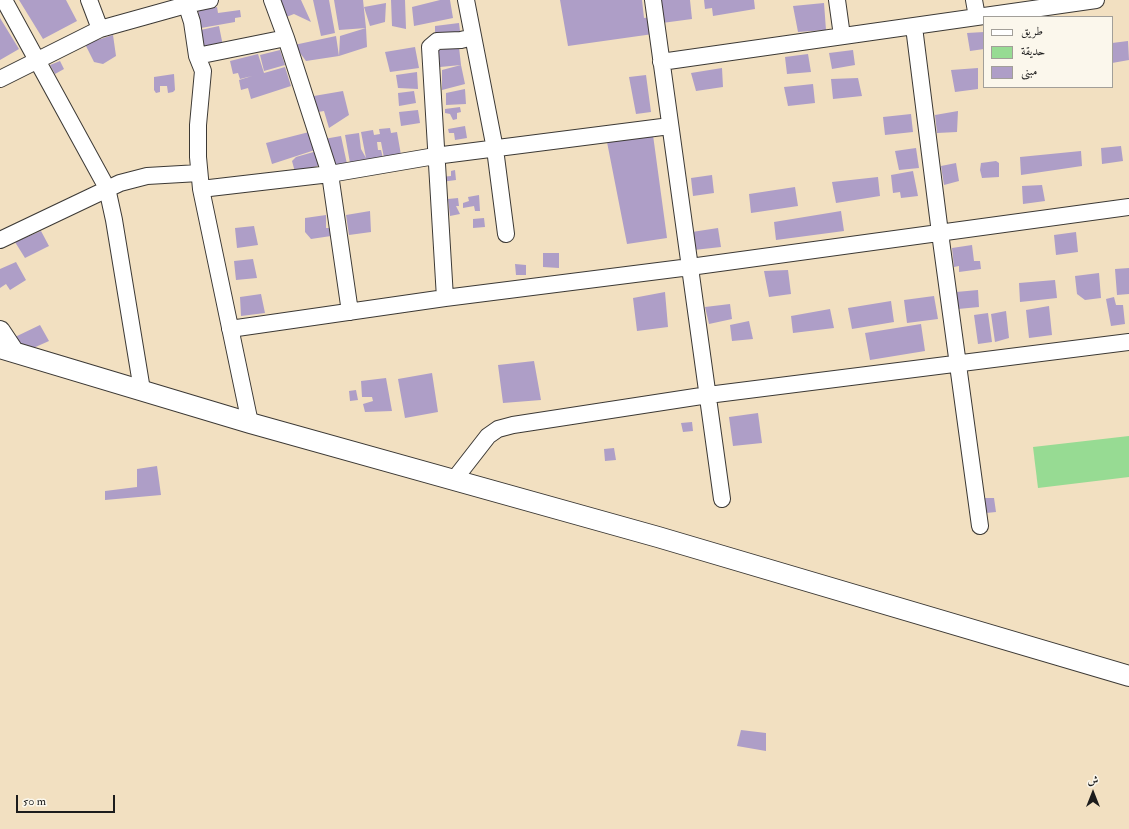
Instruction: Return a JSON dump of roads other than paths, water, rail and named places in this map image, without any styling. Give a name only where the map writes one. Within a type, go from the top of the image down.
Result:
[{"type":"street","points":[[4,0],[107,188],[114,220],[142,390]]},
{"type":"street","points":[[89,0],[100,29]]},
{"type":"street","points":[[0,79],[100,29],[186,2],[210,0]]},
{"type":"street","points":[[272,0],[286,38],[330,174],[350,312]]},
{"type":"street","points":[[466,0],[494,149],[506,234]]},
{"type":"street","points":[[653,0],[722,499]]},
{"type":"street","points":[[837,0],[842,36]]},
{"type":"street","points":[[974,0],[977,17]]},
{"type":"street","points":[[984,16],[1096,0]]},
{"type":"street","points":[[186,2],[192,22],[197,56],[203,71],[198,125],[199,173],[201,189],[250,424]]},
{"type":"street","points":[[661,62],[983,16]]},
{"type":"street","points":[[914,27],[940,233],[980,526]]},
{"type":"street","points":[[445,298],[435,156],[430,47],[437,41],[461,40],[473,37]]},
{"type":"street","points":[[197,56],[286,38]]},
{"type":"street","points":[[201,189],[330,174],[435,156],[670,126]]},
{"type":"street","points":[[0,240],[107,188],[147,176],[199,173]]},
{"type":"street","points":[[230,329],[445,298],[690,268],[1129,207]]},
{"type":"street","points":[[0,331],[7,350],[250,424],[658,537],[1129,676]]},
{"type":"street","points":[[453,481],[488,436],[498,429],[536,420],[708,395],[1129,342]]}]
